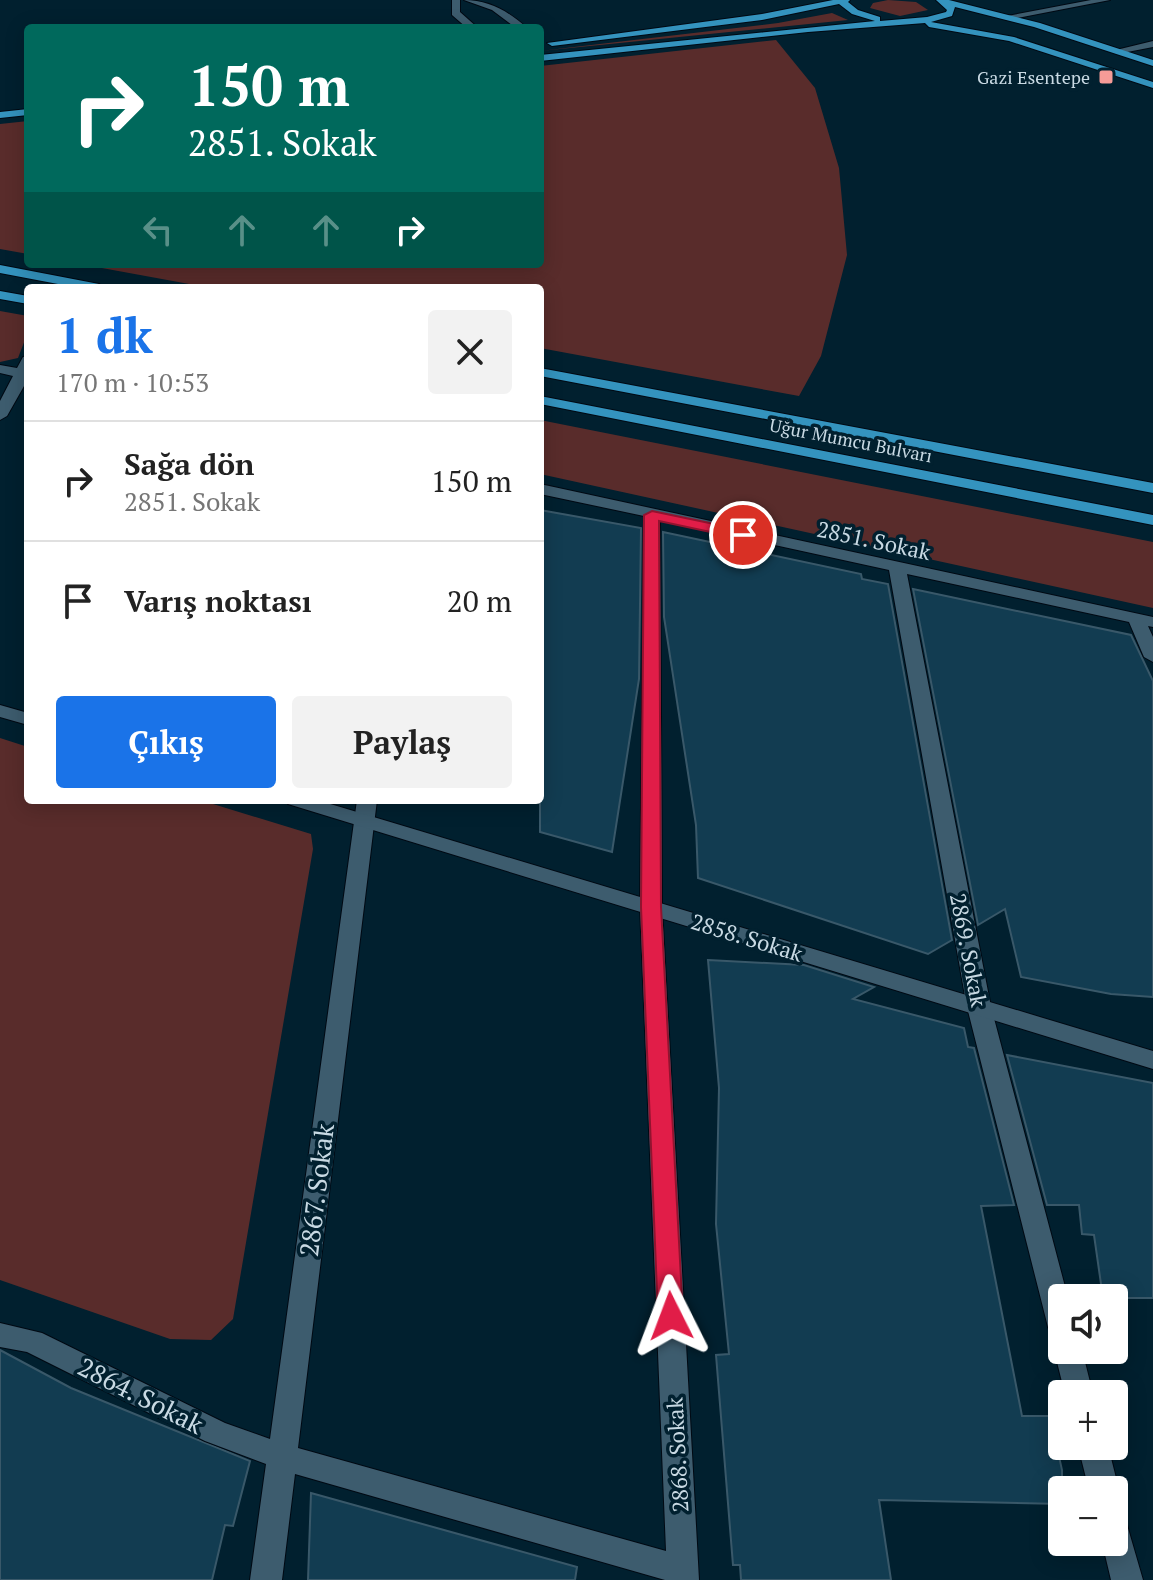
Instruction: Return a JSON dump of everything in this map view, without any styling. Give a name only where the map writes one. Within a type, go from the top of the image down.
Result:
[{"type":"main road","points":[[941,0],[1007,17],[1153,63]]},
{"type":"main road","points":[[544,58],[949,14],[952,9],[941,0]]},
{"type":"main road","points":[[544,43],[762,17],[842,1],[864,16],[984,32],[1153,85]]},
{"type":"main road","points":[[14,101],[24,100]]},
{"type":"main road","points":[[0,115],[24,112]]},
{"type":"main road","points":[[0,269],[78,284]]},
{"type":"main road","points":[[0,295],[24,299]]},
{"type":"main road","name":"Uğur Mumcu Bulvarı","points":[[544,373],[1153,488]]},
{"type":"main road","name":"Uğur Mumcu Bulvarı","points":[[544,401],[1153,520]]},
{"type":"street","points":[[456,0],[455,13],[468,24]]},
{"type":"street","points":[[468,0],[495,8],[517,24]]},
{"type":"street","points":[[1007,17],[1106,0]]},
{"type":"street","points":[[1117,51],[1153,44]]},
{"type":"street","points":[[0,369],[24,374],[0,416]]},
{"type":"street","name":"2851. Sokak","points":[[544,490],[1144,620]]},
{"type":"street","name":"2868. Sokak","points":[[652,515],[651,907],[683,1575]]},
{"type":"street","name":"2869. Sokak","points":[[897,567],[979,1007],[1051,1284]]},
{"type":"street","points":[[1144,620],[1153,657]]},
{"type":"street","points":[[0,711],[24,718]]},
{"type":"street","name":"2858. Sokak","points":[[323,804],[365,810],[651,907],[1153,1060]]},
{"type":"street","name":"2867. Sokak","points":[[266,1580],[365,810]]},
{"type":"street","name":"2864. Sokak","points":[[0,1335],[32,1341],[215,1432],[282,1457],[683,1575]]},
{"type":"street","points":[[1121,1556],[1127,1580]]},
{"type":"shaded area","points":[[888,0],[916,2],[928,10],[900,16],[870,8],[873,3]]},
{"type":"shaded area","points":[[832,13],[848,20],[544,51],[544,51],[778,23]]},
{"type":"shaded area","points":[[776,40],[815,88],[839,168],[847,255],[821,356],[799,396],[544,349],[544,284],[189,284],[102,268],[544,268],[544,66]]},
{"type":"shaded area","points":[[24,121],[24,253],[0,249],[0,124]]},
{"type":"shaded area","points":[[0,311],[24,315],[24,342],[18,358],[0,362]]},
{"type":"shaded area","points":[[544,421],[1153,542],[1153,608],[544,475]]},
{"type":"shaded area","points":[[0,738],[24,746],[24,804],[213,804],[311,834],[313,849],[233,1319],[211,1340],[170,1339],[0,1280]]},
{"type":"building","points":[[544,511],[641,528],[639,679],[612,852],[540,832],[540,804],[544,804]]},
{"type":"building","points":[[663,532],[861,574],[862,579],[888,584],[952,940],[928,954],[698,878],[696,825],[664,617]]},
{"type":"building","points":[[913,589],[1131,635],[1153,681],[1153,997],[1111,994],[1021,977],[1005,909],[978,925]]},
{"type":"building","points":[[708,960],[804,965],[874,987],[853,999],[964,1028],[968,1047],[974,1048],[1014,1205],[981,1206],[1022,1416],[1048,1416],[1048,1460],[1060,1460],[1062,1470],[1062,1476],[1048,1476],[1048,1504],[879,1500],[891,1580],[741,1580],[740,1565],[733,1565],[716,1355],[729,1354],[716,1224],[719,1088]]},
{"type":"building","points":[[1007,1055],[1153,1083],[1153,1298],[1128,1298],[1128,1284],[1101,1284],[1094,1235],[1082,1234],[1079,1205],[1047,1205]]},
{"type":"building","points":[[0,1350],[71,1388],[250,1461],[233,1526],[225,1525],[212,1580],[0,1580]]},
{"type":"building","points":[[311,1493],[577,1567],[575,1580],[308,1580]]},
{"type":"place","name":"Gazi Esentepe","points":[[1106,77]]},
{"type":"route","points":[[671,1316],[651,907],[652,515],[743,535]]}]
